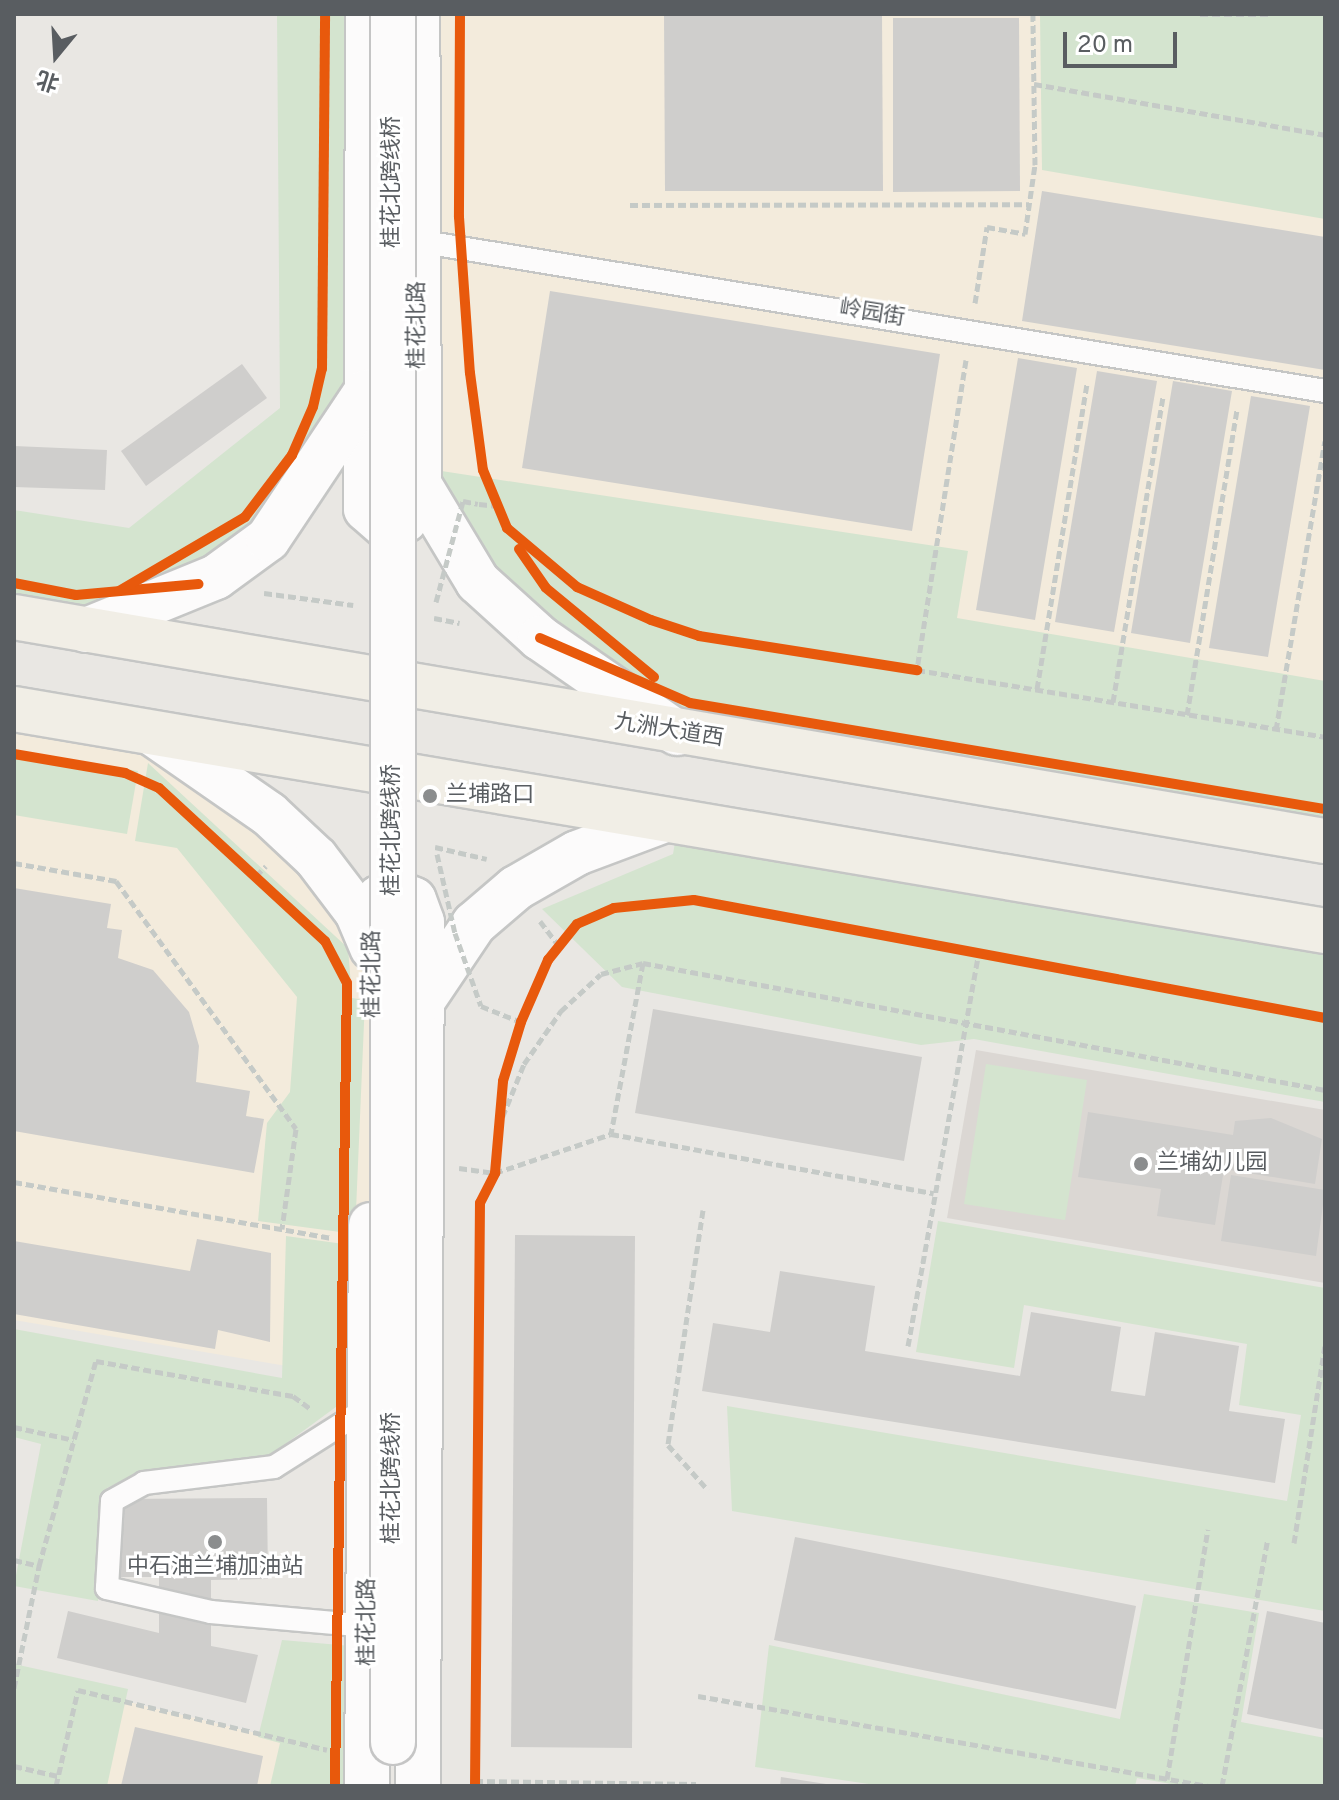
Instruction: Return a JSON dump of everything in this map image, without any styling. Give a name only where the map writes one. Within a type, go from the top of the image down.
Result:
[{"type":"main road","name":"桂花北路","points":[[368,14],[368,515],[387,527],[399,524],[414,506],[419,484],[417,14]]},
{"type":"main road","name":"桂花北跨线桥","points":[[393,14],[393,1742]]},
{"type":"main road","points":[[86,630],[216,577],[268,539],[366,392]]},
{"type":"main road","points":[[419,484],[478,582],[540,638],[677,733]]},
{"type":"main road","name":"九洲大道西","points":[[14,617],[677,733],[1325,841]]},
{"type":"main road","points":[[14,709],[1325,931]]},
{"type":"main road","points":[[152,733],[269,814],[316,858],[357,912],[373,952]]},
{"type":"main road","points":[[423,1000],[474,924],[516,888],[577,853],[665,820]]},
{"type":"main road","name":"桂花北路","points":[[346,1767],[368,1626],[373,952],[379,898],[406,894],[420,909],[423,1000],[418,1786]]},
{"type":"main road","points":[[380,1786],[393,1742]]},
{"type":"main road","points":[[393,1742],[405,1786]]},
{"type":"lane","name":"岭园街","points":[[418,241],[971,330],[1325,391]]},
{"type":"lane","points":[[368,1626],[211,1612],[107,1588],[112,1501],[144,1483],[274,1467],[370,1406]]},
{"type":"path","points":[[917,670],[987,227],[1025,234],[1034,84],[1033,14]]},
{"type":"path","points":[[1200,14],[1271,14]]},
{"type":"path","points":[[1034,84],[1325,135]]},
{"type":"path","points":[[630,205],[1029,204]]},
{"type":"path","points":[[1037,689],[1092,351]]},
{"type":"path","points":[[1113,702],[1168,364]]},
{"type":"path","points":[[1187,715],[1242,377]]},
{"type":"path","points":[[1276,730],[1325,441]]},
{"type":"path","points":[[493,494],[500,511]]},
{"type":"path","points":[[430,631],[463,501],[500,511]]},
{"type":"path","points":[[902,667],[1325,737]]},
{"type":"path","points":[[433,836],[455,933],[481,1006],[521,1022]]},
{"type":"path","points":[[14,863],[116,881],[296,1129],[282,1229]]},
{"type":"path","points":[[245,866],[268,887]]},
{"type":"path","points":[[548,960],[568,935]]},
{"type":"path","points":[[964,951],[994,956]]},
{"type":"path","points":[[908,1346],[979,953]]},
{"type":"path","points":[[611,1134],[643,963]]},
{"type":"path","points":[[498,1128],[524,1064],[561,1011],[601,974],[643,963],[1325,1090]]},
{"type":"path","points":[[516,1036],[526,1009]]},
{"type":"path","points":[[497,1143],[508,1066]]},
{"type":"path","points":[[458,1168],[492,1178],[611,1134],[934,1193]]},
{"type":"path","points":[[492,1178],[496,1158]]},
{"type":"path","points":[[458,1168],[465,1180]]},
{"type":"path","points":[[14,1182],[343,1240],[343,1224]]},
{"type":"path","points":[[703,1210],[668,1445],[708,1490]]},
{"type":"path","points":[[1294,1543],[1325,1346]]},
{"type":"path","points":[[14,1427],[74,1440]]},
{"type":"path","points":[[1167,1779],[1208,1529]]},
{"type":"path","points":[[1222,1786],[1268,1539]]},
{"type":"path","points":[[14,1560],[39,1566]]},
{"type":"path","points":[[56,1786],[78,1690],[346,1767]]},
{"type":"path","points":[[698,1696],[1208,1786]]},
{"type":"path","points":[[335,1738],[346,1767]]},
{"type":"path","points":[[475,1765],[475,1784],[696,1784]]},
{"type":"path","points":[[14,1766],[58,1776]]},
{"type":"shaded area","points":[[419,14],[1325,14],[1325,836],[423,484]]},
{"type":"shaded area","points":[[14,710],[195,760],[373,952],[370,1380],[14,1320]]},
{"type":"shaded area","name":"兰埔幼儿园","points":[[976,1050],[1325,1110],[1325,1283],[947,1218]]},
{"type":"shaded area","points":[[27,1677],[367,1760],[367,1786],[14,1786]]},
{"type":"green space","points":[[277,14],[355,14],[357,389],[264,534],[86,621],[14,608],[14,510],[129,528],[280,408]]},
{"type":"green space","points":[[1040,14],[1325,14],[1325,219],[1042,170]]},
{"type":"green space","points":[[435,470],[968,551],[957,618],[1325,681],[1325,825],[687,718],[558,634],[489,570]]},
{"type":"green space","points":[[14,750],[138,771],[127,834],[14,815]]},
{"type":"green space","points":[[148,763],[348,948],[352,998],[365,1000],[355,1234],[258,1221],[267,1123],[290,1092],[297,997],[177,848],[135,841]]},
{"type":"green space","points":[[677,831],[1325,942],[1325,1102],[974,1039],[921,1045],[622,987],[542,909],[673,854]]},
{"type":"green space","points":[[986,1064],[1087,1080],[1065,1220],[964,1204]]},
{"type":"green space","points":[[938,1221],[1325,1288],[1325,1611],[732,1511],[727,1406],[1287,1501],[1301,1415],[1239,1405],[1247,1344],[1024,1305],[1014,1368],[916,1352]]},
{"type":"green space","points":[[286,1236],[358,1246],[355,1393],[269,1456],[137,1474],[107,1488],[98,1601],[14,1586],[41,1444],[14,1437],[14,1329],[282,1378]]},
{"type":"green space","points":[[1144,1594],[1259,1613],[1241,1722],[1325,1738],[1325,1786],[1183,1786],[1137,1778],[1135,1786],[882,1786],[755,1767],[769,1645],[1120,1719]]},
{"type":"green space","points":[[282,1640],[351,1646],[349,1786],[270,1786],[280,1743],[258,1737]]},
{"type":"green space","points":[[14,1664],[128,1689],[107,1786],[14,1786]]},
{"type":"building","points":[[664,14],[882,14],[883,191],[665,191]]},
{"type":"building","points":[[893,18],[1019,18],[1020,191],[893,192]]},
{"type":"building","points":[[1042,191],[1325,237],[1325,370],[1022,321]]},
{"type":"building","points":[[550,291],[940,354],[912,531],[522,468]]},
{"type":"building","points":[[1018,358],[1077,368],[1035,620],[976,610]]},
{"type":"building","points":[[242,364],[267,398],[146,486],[121,451]]},
{"type":"building","points":[[1097,371],[1157,381],[1114,632],[1055,622]]},
{"type":"building","points":[[1173,381],[1232,391],[1190,643],[1131,633]]},
{"type":"building","points":[[1251,396],[1310,406],[1268,657],[1209,648]]},
{"type":"building","points":[[14,446],[107,450],[105,490],[14,487]]},
{"type":"building","points":[[14,888],[111,904],[107,928],[122,930],[118,958],[153,970],[189,1012],[199,1046],[196,1082],[250,1091],[246,1116],[264,1119],[254,1173],[14,1131]]},
{"type":"building","points":[[653,1009],[922,1057],[904,1161],[635,1113]]},
{"type":"building","points":[[1088,1112],[1233,1135],[1235,1121],[1271,1118],[1322,1139],[1315,1184],[1224,1169],[1215,1225],[1157,1216],[1161,1189],[1078,1177]]},
{"type":"building","points":[[1231,1175],[1325,1190],[1316,1256],[1221,1241]]},
{"type":"building","points":[[515,1235],[635,1236],[632,1748],[511,1747]]},
{"type":"building","points":[[197,1239],[271,1253],[270,1342],[218,1330],[215,1349],[14,1314],[14,1241],[190,1271]]},
{"type":"building","points":[[780,1271],[875,1286],[865,1351],[1020,1376],[1031,1312],[1121,1327],[1111,1391],[1145,1396],[1155,1332],[1239,1346],[1229,1411],[1285,1419],[1275,1483],[702,1391],[713,1323],[770,1332]]},
{"type":"building","points":[[267,1498],[268,1579],[211,1580],[211,1646],[258,1655],[246,1703],[57,1658],[68,1611],[159,1633],[159,1577],[119,1577],[118,1499]]},
{"type":"building","points":[[795,1537],[1136,1606],[1116,1709],[774,1640]]},
{"type":"building","points":[[1267,1611],[1325,1623],[1325,1730],[1247,1714]]},
{"type":"building","points":[[135,1727],[263,1756],[257,1786],[121,1786]]},
{"type":"building","points":[[781,1777],[826,1784],[826,1786],[780,1786]]},
{"type":"cycle path","points":[[119,591],[245,517],[292,455],[313,407],[322,369],[325,14]]},
{"type":"cycle path","points":[[460,14],[459,217],[470,373],[483,470],[507,528],[577,587],[651,620],[699,636],[917,670]]},
{"type":"cycle path","points":[[519,549],[546,588],[654,677]]},
{"type":"cycle path","points":[[14,583],[76,595],[199,584]]},
{"type":"cycle path","points":[[540,638],[690,703],[1325,809]]},
{"type":"cycle path","points":[[14,754],[125,773],[159,788],[325,941],[347,983],[335,1786]]},
{"type":"cycle path","points":[[475,1786],[480,1203],[495,1173],[503,1081],[521,1022],[548,960],[577,924],[614,908],[694,900],[1325,1018]]},
{"type":"place","name":"兰埔路口","points":[[430,796]]},
{"type":"place","name":"兰埔幼儿园","points":[[1141,1164]]},
{"type":"place","name":"中石油兰埔加油站","points":[[215,1542]]}]
